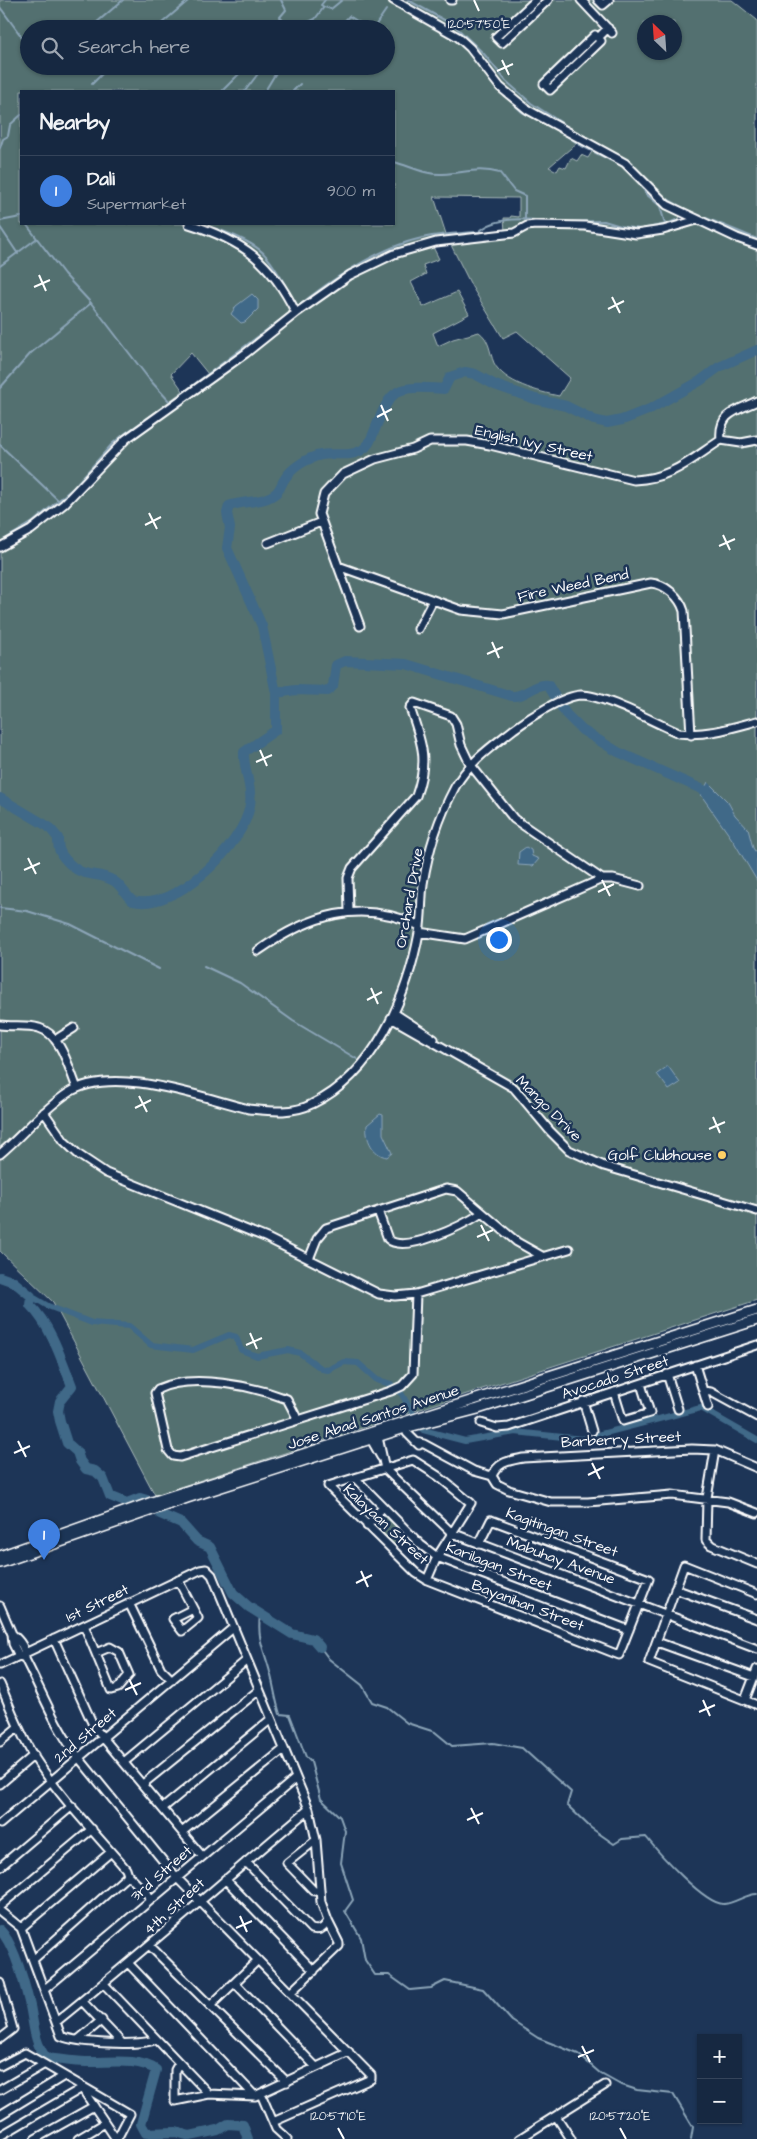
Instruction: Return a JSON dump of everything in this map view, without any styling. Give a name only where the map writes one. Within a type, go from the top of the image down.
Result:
[{"type":"main road","name":"Jose Abad Santos Avenue","points":[[0,1556],[142,1505],[158,1504],[374,1436],[408,1423],[757,1310]]},
{"type":"main road","name":"Jose Abad Santos Avenue","points":[[425,1418],[478,1409],[757,1320]]},
{"type":"main road","name":"Jose Abad Santos Avenue","points":[[0,1563],[150,1511],[158,1504]]},
{"type":"street","points":[[392,0],[458,37],[470,48],[500,87],[528,110],[597,150],[620,160],[637,173],[661,201],[697,220],[757,245]]},
{"type":"street","points":[[536,0],[496,37],[502,43],[548,0]]},
{"type":"street","points":[[582,0],[610,30],[598,38]]},
{"type":"street","points":[[591,10],[599,1],[603,5],[609,0]]},
{"type":"street","points":[[595,35],[598,38],[601,41],[550,90],[544,84],[595,35]]},
{"type":"street","points":[[0,547],[31,530],[64,504],[126,439],[350,275],[394,254],[422,245],[514,233],[527,226],[543,224],[645,234],[697,220]]},
{"type":"street","points":[[192,225],[222,236],[262,262],[281,285],[296,313]]},
{"type":"street","points":[[757,401],[727,415],[722,421],[721,440],[741,443],[757,440]]},
{"type":"street","name":"English Ivy Street","points":[[360,626],[319,514],[324,494],[343,474],[375,460],[413,450],[430,441],[467,441],[634,480],[653,479],[677,470],[721,440]]},
{"type":"street","points":[[268,543],[321,522]]},
{"type":"street","name":"Fire Weed Bend","points":[[338,566],[461,610],[502,614],[651,583],[662,585],[682,604],[684,610],[691,735]]},
{"type":"street","points":[[418,629],[433,600]]},
{"type":"street","name":"Orchard Drive","points":[[0,1154],[44,1112],[77,1088],[96,1082],[126,1080],[249,1109],[289,1110],[312,1105],[338,1088],[361,1064],[393,1015],[410,968],[420,929],[423,885],[431,846],[455,788],[470,764],[525,721],[569,698],[593,697],[679,734],[691,735],[719,732],[757,721]]},
{"type":"street","points":[[349,911],[348,878],[352,868],[410,803],[421,783],[424,754],[410,705],[418,704],[450,716],[456,724],[461,745],[470,764],[514,819],[602,879]]},
{"type":"street","points":[[258,950],[284,933],[315,918],[349,911],[388,915],[420,929],[466,939],[602,879],[613,879],[640,886]]},
{"type":"street","name":"Mango Drive","points":[[393,1015],[421,1037],[442,1046],[514,1088],[570,1150],[604,1166],[757,1211]]},
{"type":"street","points":[[0,1025],[38,1027],[55,1040],[77,1088]]},
{"type":"street","points":[[55,1040],[74,1028]]},
{"type":"street","points":[[44,1112],[64,1141],[94,1166],[120,1179],[268,1238],[379,1294],[395,1296],[416,1294],[569,1249]]},
{"type":"street","points":[[309,1259],[322,1231],[446,1189],[457,1191],[518,1242],[542,1256]]},
{"type":"street","points":[[378,1212],[388,1239],[391,1242],[400,1243],[442,1234],[482,1213]]},
{"type":"street","points":[[298,1420],[287,1400],[271,1393],[214,1382],[167,1385],[158,1389],[155,1394],[168,1450],[176,1457],[186,1457],[391,1391],[409,1380],[414,1365],[416,1294]]},
{"type":"street","name":"Avocado Street","points":[[481,1423],[496,1428],[509,1427],[583,1401],[757,1346]]},
{"type":"street","points":[[694,1365],[708,1407]]},
{"type":"street","points":[[667,1374],[678,1409]]},
{"type":"street","points":[[614,1392],[623,1421],[650,1413],[641,1384]]},
{"type":"street","points":[[703,1391],[711,1392],[757,1417]]},
{"type":"street","points":[[583,1401],[592,1431]]},
{"type":"street","points":[[408,1423],[406,1433],[416,1442],[424,1444],[462,1465],[492,1476],[498,1484],[509,1490],[551,1502],[588,1502],[672,1495],[728,1502],[757,1513]]},
{"type":"street","name":"Mabuhay Avenue","points":[[374,1436],[385,1469],[452,1533],[757,1649]]},
{"type":"street","name":"Barberry Street","points":[[492,1476],[496,1468],[503,1463],[523,1458],[661,1450],[715,1450],[757,1468]]},
{"type":"street","points":[[715,1450],[707,1498],[706,1540],[711,1545],[757,1564]]},
{"type":"street","points":[[355,1478],[409,1460],[417,1461],[471,1503],[437,1557],[427,1580]]},
{"type":"street","name":"Kalayaan Street","points":[[355,1478],[328,1488],[416,1573],[427,1580]]},
{"type":"street","name":"Karilagan Street","points":[[355,1478],[421,1545],[437,1557],[629,1630]]},
{"type":"street","points":[[367,1526],[383,1507]]},
{"type":"street","name":"Kagitingan Street","points":[[479,1544],[490,1520],[649,1579],[640,1603]]},
{"type":"street","points":[[757,1594],[684,1565],[658,1642],[649,1662],[651,1665],[757,1705]]},
{"type":"street","name":"1st Street","points":[[0,1665],[23,1656],[54,1639],[178,1580],[206,1569],[212,1575],[233,1628]]},
{"type":"street","points":[[178,1580],[193,1608]]},
{"type":"street","name":"Bayanihan Street","points":[[427,1580],[619,1655],[629,1630]]},
{"type":"street","points":[[675,1589],[757,1619]]},
{"type":"street","points":[[129,1603],[161,1669],[172,1680]]},
{"type":"street","points":[[629,1630],[640,1603]]},
{"type":"street","points":[[0,1606],[12,1634],[13,1644],[23,1656],[68,1745],[177,1878],[370,2073],[371,2079],[273,2122]]},
{"type":"street","points":[[84,1625],[111,1690],[118,1688],[129,1675],[119,1652],[110,1647],[96,1653]]},
{"type":"street","points":[[233,1628],[309,1809],[316,1840],[320,1891],[328,1922],[339,1944],[314,1971],[290,1992]]},
{"type":"street","name":"2nd Street","points":[[0,1824],[233,1628]]},
{"type":"street","points":[[54,1639],[94,1727],[202,1856]]},
{"type":"street","points":[[658,1642],[754,1676]]},
{"type":"street","points":[[124,1762],[247,1660]]},
{"type":"street","points":[[745,1700],[757,1669]]},
{"type":"street","points":[[0,1684],[18,1727],[51,1781],[128,1875],[152,1900]]},
{"type":"street","points":[[143,1784],[259,1690]]},
{"type":"street","points":[[163,1808],[271,1719]]},
{"type":"street","points":[[0,1742],[18,1727]]},
{"type":"street","points":[[182,1832],[284,1749]]},
{"type":"street","points":[[0,1784],[34,1756]]},
{"type":"street","name":"3rd Street","points":[[45,1989],[296,1778]]},
{"type":"street","points":[[0,1867],[72,1806]]},
{"type":"street","name":"4th Street","points":[[56,2022],[129,1964],[199,1901],[309,1809]]},
{"type":"street","points":[[0,1906],[92,1829]]},
{"type":"street","points":[[316,1840],[287,1863],[314,1891],[320,1891]]},
{"type":"street","points":[[21,1928],[111,1852]]},
{"type":"street","points":[[246,1862],[311,1929],[318,1930],[323,1928],[328,1922]]},
{"type":"street","points":[[34,1958],[128,1875]]},
{"type":"street","points":[[225,1879],[314,1971]]},
{"type":"street","points":[[0,1911],[21,1928],[34,1958],[61,2036],[78,2040],[121,2042],[146,2042],[156,2039]]},
{"type":"street","points":[[150,1946],[287,2082]]},
{"type":"street","points":[[210,2006],[258,1960]]},
{"type":"street","points":[[129,1964],[258,2095],[273,2122],[287,2139]]},
{"type":"street","points":[[0,1983],[3,2004],[13,2029],[12,2032],[0,2039]]},
{"type":"street","points":[[235,1983],[316,2067]]},
{"type":"street","points":[[104,1984],[208,2094]]},
{"type":"street","points":[[82,2001],[121,2042]]},
{"type":"street","points":[[78,2040],[102,2020]]},
{"type":"street","points":[[179,2063],[175,2070],[175,2100],[208,2094],[258,2095],[349,2052]]},
{"type":"street","points":[[0,2066],[25,2053],[130,2114],[117,2139],[81,2086]]},
{"type":"street","points":[[0,2090],[43,2065]]},
{"type":"street","points":[[0,2115],[64,2076]]},
{"type":"street","points":[[519,2139],[605,2085]]},
{"type":"street","points":[[0,2136],[81,2086]]},
{"type":"street","points":[[35,2139],[94,2106]]},
{"type":"street","points":[[556,2116],[571,2139]]},
{"type":"street","points":[[78,2139],[106,2123]]},
{"type":"green space","points":[[0,0],[390,0],[453,35],[473,53],[499,87],[514,102],[578,142],[549,167],[557,171],[560,166],[566,168],[571,158],[577,161],[581,155],[588,158],[593,150],[625,166],[637,176],[648,195],[666,208],[681,214],[677,224],[640,232],[550,223],[538,223],[505,231],[504,218],[510,218],[511,216],[519,217],[519,198],[434,197],[447,237],[406,247],[367,263],[331,285],[296,310],[277,279],[255,255],[228,236],[198,225],[395,225],[395,90],[20,90],[20,225],[184,225],[209,232],[225,239],[262,264],[277,282],[292,311],[208,374],[191,353],[171,374],[183,391],[113,443],[73,488],[33,522],[0,542]]},
{"type":"green space","points":[[395,0],[732,0],[757,20],[757,241],[741,236],[668,203],[645,179],[507,92],[477,53]]},
{"type":"green space","points":[[695,223],[738,243],[757,249],[757,1300],[155,1495],[53,1302],[0,1251],[0,548],[34,530],[126,442],[328,294],[378,265],[432,245],[439,259],[423,265],[426,274],[411,282],[423,307],[457,292],[469,314],[433,333],[438,346],[453,339],[479,332],[487,342],[494,363],[506,376],[523,386],[559,396],[570,378],[517,331],[503,338],[472,287],[450,243],[530,227],[595,229],[628,235]]},
{"type":"green space","points":[[386,1516],[405,1536],[392,1548],[373,1528]]},
{"type":"water","points":[[252,294],[258,300],[258,309],[245,322],[241,323],[231,314],[236,306]]},
{"type":"water","points":[[708,782],[728,802],[735,815],[748,829],[753,848],[757,854],[757,881],[734,842],[701,795]]},
{"type":"water","points":[[526,847],[531,850],[532,856],[539,859],[533,866],[518,865],[519,852]]},
{"type":"water","points":[[668,1066],[680,1083],[669,1090],[657,1074]]},
{"type":"water","points":[[380,1114],[383,1115],[383,1134],[392,1153],[387,1157],[374,1150],[367,1136],[367,1125]]},
{"type":"waterway","points":[[100,20],[123,0]]},
{"type":"waterway","points":[[166,20],[189,0]]},
{"type":"waterway","points":[[281,0],[286,10],[280,17],[282,20]]},
{"type":"waterway","points":[[313,20],[324,7],[321,5],[325,0]]},
{"type":"waterway","points":[[324,7],[331,9],[342,0]]},
{"type":"waterway","points":[[408,0],[455,26],[484,54],[506,81],[531,103],[585,138]]},
{"type":"waterway","points":[[0,7],[20,35]]},
{"type":"waterway","points":[[379,20],[386,10]]},
{"type":"waterway","points":[[346,20],[349,16],[355,20]]},
{"type":"waterway","points":[[481,67],[495,85]]},
{"type":"waterway","points":[[92,84],[101,75]]},
{"type":"waterway","points":[[223,90],[238,75]]},
{"type":"waterway","points":[[246,90],[257,75]]},
{"type":"waterway","points":[[266,90],[275,75]]},
{"type":"waterway","points":[[294,90],[300,84]]},
{"type":"waterway","points":[[501,92],[522,112],[539,120]]},
{"type":"waterway","points":[[0,148],[3,139],[8,136],[10,125],[20,116]]},
{"type":"waterway","points":[[557,129],[580,145],[624,167]]},
{"type":"waterway","points":[[611,152],[628,161],[655,188]]},
{"type":"waterway","points":[[395,162],[436,174],[478,170],[500,173],[514,191],[525,196],[525,220]]},
{"type":"waterway","points":[[639,181],[646,194],[660,206],[665,224]]},
{"type":"waterway","points":[[664,197],[689,211],[757,239]]},
{"type":"waterway","points":[[0,221],[20,217]]},
{"type":"waterway","points":[[296,308],[355,266],[406,242],[457,233],[479,232],[494,223],[503,221],[523,219],[550,222]]},
{"type":"waterway","points":[[560,222],[604,221],[624,227],[641,229],[667,224],[676,220]]},
{"type":"waterway","points":[[27,225],[64,274],[91,303],[149,379],[170,402]]},
{"type":"waterway","points":[[204,225],[236,236],[253,245],[266,256],[298,306]]},
{"type":"waterway","points":[[0,227],[18,254]]},
{"type":"waterway","points":[[0,266],[36,239]]},
{"type":"waterway","points":[[0,388],[31,353],[91,303]]},
{"type":"waterway","points":[[0,542],[33,522],[73,488],[113,443],[292,311]]},
{"type":"waterway","points":[[0,798],[49,827],[58,838],[61,854],[72,866],[84,873],[114,881],[133,901],[150,902],[168,896],[187,886],[221,856],[245,821],[251,799],[244,752],[276,730],[276,693],[262,626],[227,548],[230,528],[227,513],[229,506],[265,499],[271,496],[279,490],[291,471],[310,458],[326,454],[352,454],[362,450],[369,442],[391,397],[406,389],[444,389],[450,377],[465,372],[475,374],[495,385],[535,399],[566,406],[594,420],[607,423],[622,420],[650,409],[700,381],[719,367],[757,350]]},
{"type":"waterway","points":[[0,445],[58,500]]},
{"type":"waterway","points":[[276,693],[296,690],[328,691],[333,686],[336,665],[345,661],[406,664],[512,696],[517,696],[538,686],[548,685],[566,714],[582,730],[618,752],[706,791],[711,798]]},
{"type":"waterway","points":[[0,908],[27,911],[70,924],[159,969]]},
{"type":"waterway","points":[[204,966],[240,983],[293,1021],[357,1059]]},
{"type":"waterway","points":[[0,1277],[14,1282],[31,1296],[30,1305],[50,1332],[72,1386],[60,1401],[58,1411],[67,1443],[77,1452],[80,1461],[86,1469],[95,1471],[103,1478],[110,1496],[127,1503],[140,1498],[147,1500]]},
{"type":"waterway","points":[[31,1296],[48,1306],[92,1323],[129,1326],[151,1345],[193,1350],[229,1335],[236,1337],[241,1350],[257,1356],[288,1350],[300,1353],[322,1369],[328,1370],[344,1362],[358,1363],[377,1380],[391,1384]]},
{"type":"waterway","points":[[401,1393],[423,1430],[465,1441],[515,1432],[582,1439],[701,1408],[757,1440]]},
{"type":"waterway","points":[[160,1514],[181,1523],[197,1541],[210,1547],[233,1593],[249,1607],[292,1634],[313,1639],[320,1647]]},
{"type":"waterway","points":[[260,1615],[260,1638],[280,1714],[290,1715],[306,1757],[311,1762],[321,1799],[340,1817],[345,1831],[341,1863],[353,1900],[345,1911],[361,1938],[365,1960],[375,1975],[389,1975],[410,1990],[431,1988],[445,1981],[483,1989],[512,2021],[538,2038],[578,2054],[601,2074],[619,2084],[637,2090],[673,2094],[693,2127],[691,2139]]},
{"type":"waterway","points":[[320,1647],[329,1659],[362,1685],[372,1702],[387,1707],[407,1723],[435,1732],[452,1746],[493,1743],[522,1748],[571,1792],[567,1805],[591,1828],[614,1844],[622,1839],[646,1837],[682,1876],[705,1896],[724,1904],[757,1894]]},
{"type":"waterway","points":[[0,1930],[10,1945],[19,1966],[37,2040],[46,2058],[81,2062],[131,2062],[140,2063],[156,2070],[141,2124],[146,2133],[176,2132],[190,2136],[218,2130],[228,2124],[243,2125],[248,2139]]},
{"type":"place","name":"Golf Clubhouse","points":[[722,1155]]},
{"type":"place","name":"Dali","points":[[44,1560]]}]
